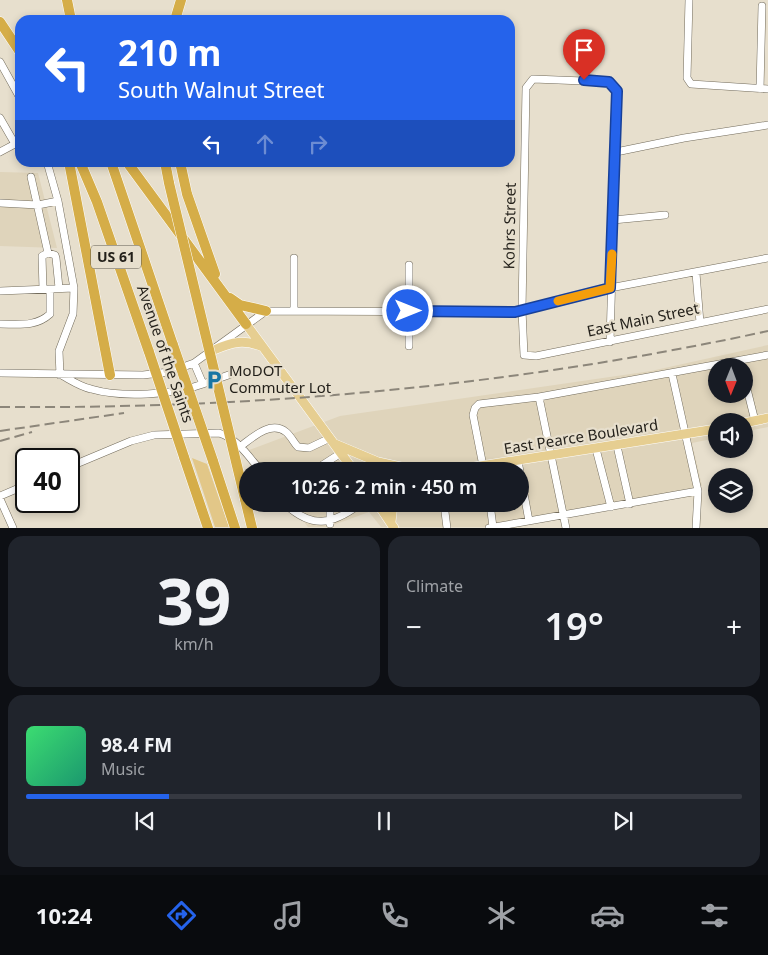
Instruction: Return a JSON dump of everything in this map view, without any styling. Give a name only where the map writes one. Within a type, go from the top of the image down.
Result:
[{"type":"highway","points":[[67,0],[70,15]]},
{"type":"highway","points":[[176,15],[181,0]]},
{"type":"highway","points":[[0,22],[15,44]]},
{"type":"highway","points":[[71,167],[110,374]]},
{"type":"highway","name":"Avenue of the Saints","points":[[82,167],[97,202],[208,528]]},
{"type":"highway","name":"Avenue of the Saints","points":[[113,167],[235,528]]},
{"type":"highway","points":[[131,167],[246,324]]},
{"type":"highway","points":[[167,167],[252,528]]},
{"type":"highway","points":[[181,167],[192,210],[218,284]]},
{"type":"highway","points":[[227,297],[240,304],[266,311]]},
{"type":"main road","points":[[246,324],[348,462]]},
{"type":"main road","points":[[214,350],[239,341],[251,342],[263,348]]},
{"type":"main road","points":[[755,420],[768,418]]},
{"type":"main road","name":"East Pearce Boulevard","points":[[510,462],[708,431]]},
{"type":"main road","points":[[332,441],[378,462]]},
{"type":"main road","points":[[384,512],[393,525]]},
{"type":"main road","points":[[393,512],[393,525]]},
{"type":"street","points":[[688,0],[687,78],[691,84],[768,89]]},
{"type":"street","points":[[760,89],[764,4]]},
{"type":"street","points":[[0,62],[15,89]]},
{"type":"street","name":"Kohrs Street","points":[[524,354],[522,310],[526,88],[533,79],[609,82],[615,86],[617,91],[616,152]]},
{"type":"street","points":[[0,118],[15,140]]},
{"type":"street","points":[[610,342],[610,288],[616,152],[684,138],[768,126]]},
{"type":"street","points":[[0,152],[15,144]]},
{"type":"street","points":[[48,167],[58,201],[74,288],[73,314],[59,351],[60,375]]},
{"type":"street","points":[[31,177],[48,252]]},
{"type":"street","points":[[0,203],[38,205],[58,201]]},
{"type":"street","points":[[614,220],[665,215]]},
{"type":"street","points":[[48,252],[55,255],[56,258],[59,288]]},
{"type":"street","points":[[0,324],[34,324],[44,320],[50,314],[42,256],[48,252]]},
{"type":"street","points":[[294,258],[294,310]]},
{"type":"street","points":[[0,373],[143,375],[170,372],[194,363],[266,311],[515,312],[610,288],[768,258]]},
{"type":"street","points":[[409,265],[409,346]]},
{"type":"street","points":[[696,273],[700,323]]},
{"type":"street","points":[[0,291],[74,288]]},
{"type":"street","points":[[768,302],[768,309]]},
{"type":"street","name":"East Main Street","points":[[524,354],[536,356],[768,309]]},
{"type":"street","points":[[753,360],[768,355]]},
{"type":"street","points":[[194,363],[203,384]]},
{"type":"street","points":[[483,462],[473,415],[475,408],[479,404],[539,397],[708,369]]},
{"type":"street","points":[[60,375],[89,389],[110,394],[183,391],[237,372]]},
{"type":"street","points":[[672,374],[698,491],[696,528]]},
{"type":"street","points":[[539,397],[566,528]]},
{"type":"street","points":[[751,403],[755,420]]},
{"type":"street","points":[[241,446],[260,431],[275,428],[288,433],[298,448],[309,448],[332,441]]},
{"type":"street","points":[[80,462],[131,441],[154,435],[219,433],[228,436],[241,446],[253,462]]},
{"type":"street","points":[[617,446],[630,504]]},
{"type":"street","points":[[596,449],[611,507]]},
{"type":"street","points":[[327,462],[341,453]]},
{"type":"street","points":[[518,460],[529,521]]},
{"type":"street","points":[[13,528],[0,497],[15,490]]},
{"type":"street","points":[[490,528],[698,491]]},
{"type":"street","points":[[292,512],[296,517],[309,524],[330,524],[348,512]]},
{"type":"street","points":[[330,512],[330,524]]},
{"type":"street","points":[[445,512],[447,528]]},
{"type":"street","points":[[491,512],[493,527]]},
{"type":"shaded area","points":[[0,172],[38,173],[57,248],[0,246]]},
{"type":"shaded area","points":[[768,345],[768,427],[753,430],[753,413],[708,413],[708,440],[692,443],[702,486],[499,527],[381,527],[369,512],[529,512],[529,462],[258,462],[249,450],[340,416],[651,371],[708,358],[708,403],[753,403],[753,358],[710,358]]},
{"type":"shaded area","points":[[192,458],[207,464],[229,527],[215,527]]},
{"type":"shaded area","points":[[296,512],[369,512],[328,527],[308,527]]},
{"type":"railway","points":[[0,407],[194,404],[386,390],[482,380],[577,366],[673,350],[768,331]]},
{"type":"railway","points":[[0,431],[124,413]]},
{"type":"railway","points":[[0,441],[32,432]]},
{"type":"slow traffic","points":[[558,301],[610,288],[612,254]]},
{"type":"place","name":"MoDOT Commuter Lot","points":[[214,380]]},
{"type":"route","points":[[408,311],[515,312],[610,288],[614,220],[617,91],[612,83],[584,80]]}]
